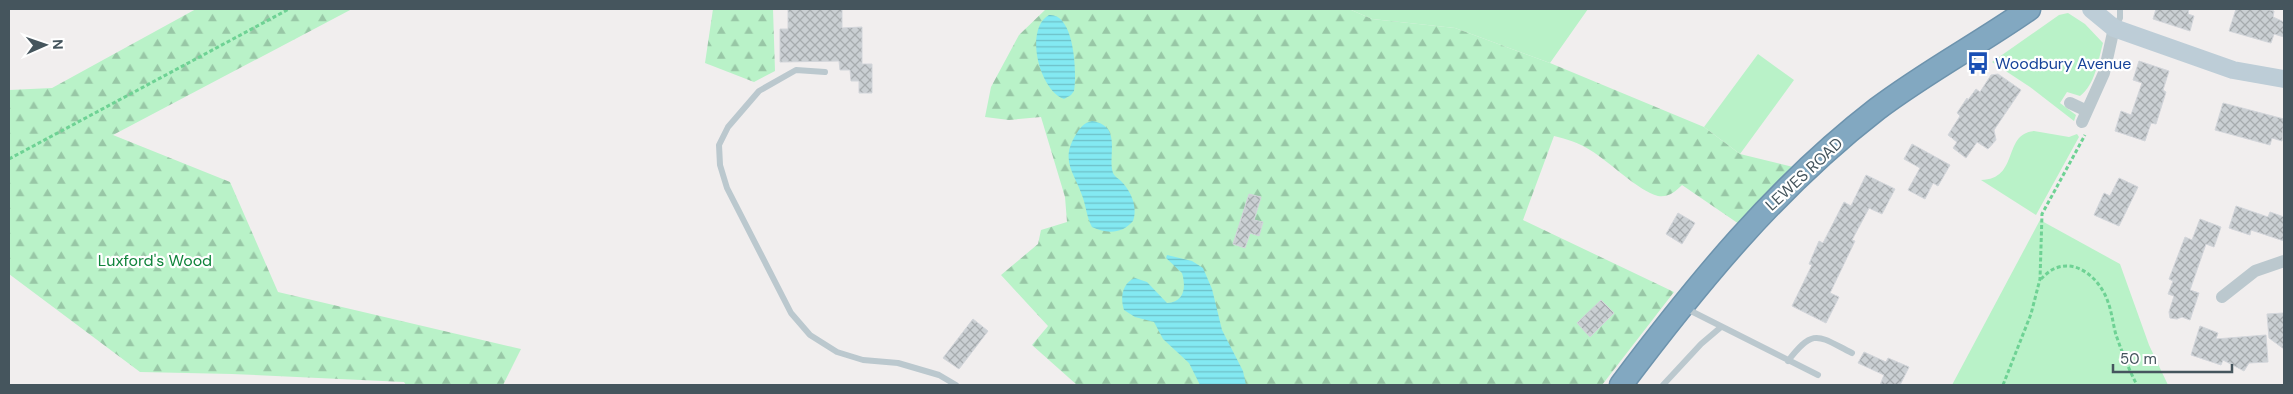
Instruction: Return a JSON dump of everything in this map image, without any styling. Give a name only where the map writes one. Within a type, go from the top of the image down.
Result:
[{"type":"highway","name":"LEWES ROAD","points":[[1621,385],[1681,306],[1747,228],[1808,167],[1898,94],[2029,9]]},
{"type":"street","points":[[2091,9],[2114,28],[2233,70],[2284,79]]},
{"type":"street","points":[[2070,103],[2085,116],[2104,73],[2114,28]]},
{"type":"street","points":[[2222,297],[2255,271],[2284,262]]},
{"type":"lane","points":[[2114,28],[2120,18],[2120,9]]},
{"type":"lane","points":[[825,72],[796,70],[759,91],[728,126],[719,145],[720,165],[727,188],[791,313],[810,335],[836,352],[863,360],[898,364],[939,375],[956,385]]},
{"type":"lane","points":[[1681,306],[1818,375]]},
{"type":"lane","points":[[1663,385],[1721,327]]},
{"type":"lane","points":[[1788,361],[1805,341],[1812,337],[1822,338],[1852,353]]},
{"type":"path","points":[[9,159],[289,9]]},
{"type":"path","points":[[2003,385],[2031,314],[2040,280],[2042,214],[2086,133],[2085,116]]},
{"type":"path","points":[[2040,280],[2054,268],[2070,265],[2080,268],[2096,282],[2108,302],[2116,335],[2137,385]]},
{"type":"green space","name":"Luxford's Wood","points":[[196,9],[352,9],[113,135],[230,182],[278,292],[521,349],[503,385],[406,385],[404,382],[140,372],[9,274],[9,90],[52,88]]},
{"type":"green space","points":[[713,9],[773,9],[775,71],[754,82],[705,63]]},
{"type":"green space","points":[[1046,9],[1349,9],[1372,19],[1455,28],[1550,63],[1704,127],[1740,154],[1797,168],[1739,224],[1682,185],[1674,192],[1665,196],[1650,193],[1598,155],[1573,142],[1554,136],[1523,220],[1674,292],[1602,385],[1077,385],[1032,345],[1048,326],[1001,275],[1038,244],[1041,230],[1067,222],[1065,197],[1041,117],[1009,120],[985,117],[991,87],[1019,35]]},
{"type":"green space","points":[[1349,9],[1588,9],[1550,63],[1455,28],[1372,19]]},
{"type":"green space","points":[[2068,13],[2085,24],[2103,43],[2093,79],[2089,86],[2080,96],[2067,92],[2060,103],[2076,115],[2074,121],[2030,87],[1992,62],[2059,15]]},
{"type":"green space","points":[[1758,54],[1794,80],[1740,154],[1704,127]]},
{"type":"green space","points":[[2034,131],[2069,137],[2077,134],[2079,137],[2036,215],[1981,180],[1993,178],[2001,172],[2018,140],[2024,134]]},
{"type":"green space","points":[[2040,220],[2120,264],[2149,345],[2168,385],[1952,385]]},
{"type":"water","points":[[1049,15],[1058,17],[1064,24],[1072,46],[1075,72],[1074,91],[1064,99],[1055,93],[1048,84],[1038,59],[1037,33],[1041,22]]},
{"type":"water","points":[[1092,121],[1102,124],[1111,135],[1113,173],[1128,190],[1135,210],[1133,221],[1129,225],[1109,232],[1092,227],[1083,198],[1070,167],[1069,153],[1075,136],[1080,128]]},
{"type":"water","points":[[1167,255],[1192,261],[1203,268],[1212,289],[1222,330],[1243,371],[1246,385],[1200,385],[1189,363],[1163,339],[1154,322],[1135,317],[1124,310],[1122,301],[1123,291],[1127,283],[1135,278],[1147,282],[1167,303],[1181,297],[1184,288],[1182,273],[1166,258]]},
{"type":"building","points":[[788,9],[842,9],[842,28],[862,27],[862,64],[872,64],[872,93],[859,93],[859,81],[851,81],[850,70],[840,70],[839,61],[780,62],[780,29],[788,29]]},
{"type":"building","points":[[2156,9],[2189,9],[2188,14],[2194,16],[2190,31],[2153,19]]},
{"type":"building","points":[[2236,9],[2265,9],[2274,11],[2273,17],[2284,22],[2284,37],[2274,34],[2271,43],[2229,31]]},
{"type":"building","points":[[2139,61],[2169,71],[2163,90],[2166,92],[2156,124],[2151,123],[2145,141],[2115,131],[2121,111],[2131,115],[2142,83],[2133,80]]},
{"type":"building","points":[[1998,74],[2021,90],[1994,130],[1996,140],[1988,149],[1977,142],[1966,158],[1953,148],[1957,142],[1948,135],[1960,116],[1957,113],[1967,98],[1968,100],[1976,89],[1980,92],[1991,75]]},
{"type":"building","points":[[2223,103],[2284,119],[2282,141],[2272,138],[2270,145],[2215,130]]},
{"type":"building","points":[[1912,144],[1950,165],[1938,186],[1933,183],[1925,199],[1908,190],[1920,168],[1904,159]]},
{"type":"building","points":[[1866,175],[1895,189],[1882,214],[1869,208],[1852,240],[1855,241],[1830,293],[1839,297],[1826,323],[1792,306],[1812,265],[1809,264],[1819,241],[1823,243],[1844,202],[1851,206]]},
{"type":"building","points":[[2119,178],[2138,187],[2119,226],[2094,215],[2104,193],[2110,196]]},
{"type":"building","points":[[1249,194],[1261,197],[1254,220],[1263,222],[1259,236],[1250,233],[1245,248],[1233,244]]},
{"type":"building","points":[[2236,206],[2268,217],[2270,212],[2284,217],[2284,241],[2251,230],[2250,235],[2229,228]]},
{"type":"building","points":[[1678,213],[1695,223],[1682,244],[1666,234]]},
{"type":"building","points":[[2200,219],[2221,227],[2214,247],[2206,244],[2190,290],[2199,293],[2190,320],[2182,317],[2177,319],[2170,318],[2169,312],[2174,296],[2168,294],[2173,281],[2169,279],[2185,237],[2192,240]]},
{"type":"building","points":[[1601,300],[1614,313],[1590,337],[1577,323]]},
{"type":"building","points":[[2284,313],[2284,349],[2269,338],[2267,314]]},
{"type":"building","points":[[973,319],[988,331],[959,369],[943,358]]},
{"type":"building","points":[[2200,326],[2218,333],[2216,339],[2266,335],[2268,362],[2249,363],[2244,371],[2223,360],[2221,365],[2191,355]]},
{"type":"building","points":[[1864,352],[1886,362],[1888,358],[1909,367],[1900,385],[1880,385],[1884,375],[1858,363]]},
{"type":"place","name":"Woodbury Avenue","points":[[1978,63]]}]
